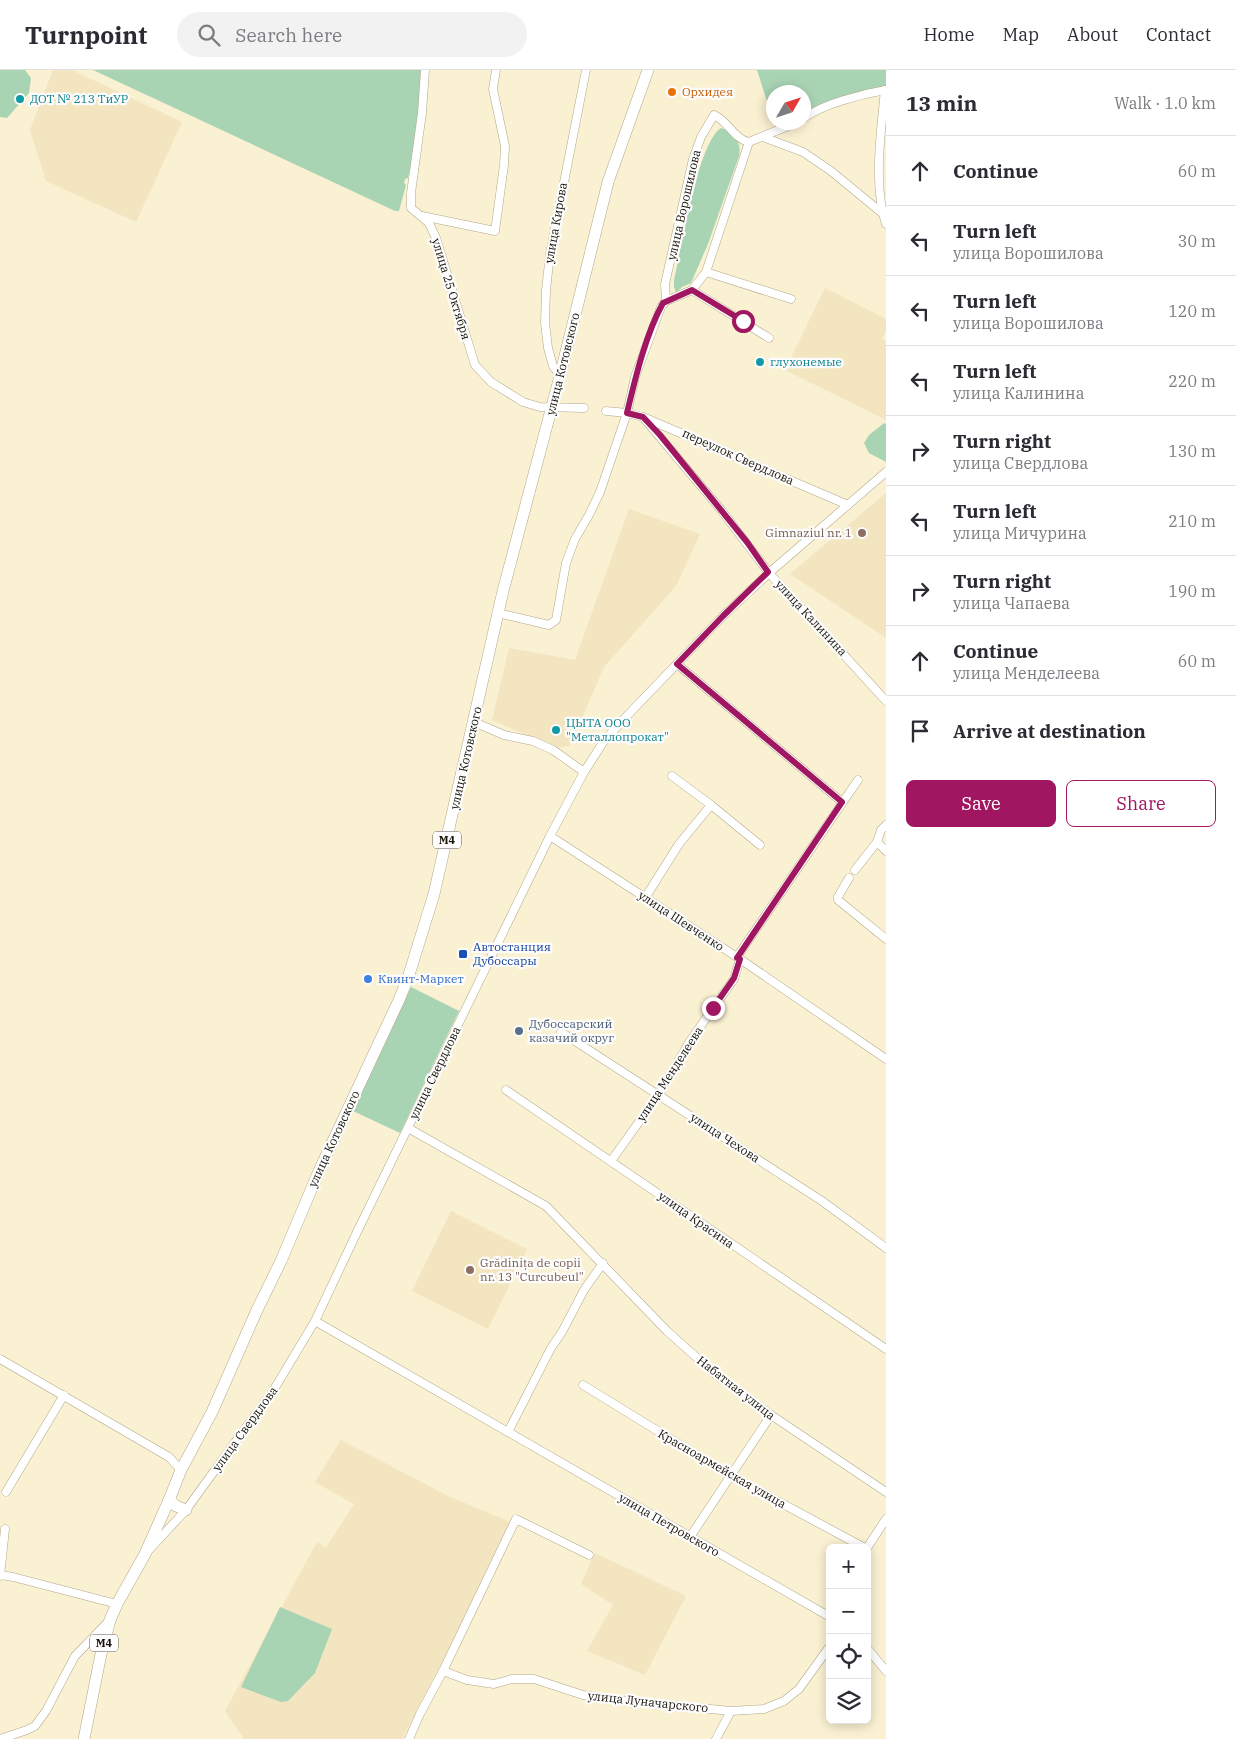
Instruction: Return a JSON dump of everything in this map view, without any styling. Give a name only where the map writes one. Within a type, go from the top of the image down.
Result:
[{"type":"highway","name":"улица Котовского","points":[[145,1554],[181,1470],[226,1382],[319,1171],[408,978],[434,894],[498,613],[608,182],[648,70]]},
{"type":"highway","points":[[169,1500],[176,1506],[186,1510]]},
{"type":"highway","name":"улица Свердлова","points":[[84,1739],[101,1654],[110,1620],[145,1554]]},
{"type":"street","name":"улица 25 Октября","points":[[425,70],[422,113],[410,208],[429,223],[436,238],[475,366],[491,382],[523,402],[540,407],[584,408]]},
{"type":"street","points":[[422,216],[495,231],[505,146],[493,89],[496,70]]},
{"type":"street","name":"улица Кирова","points":[[560,376],[553,366],[548,348],[545,323],[546,290],[550,254],[586,70]]},
{"type":"street","points":[[811,114],[849,100],[885,90],[879,156],[882,213],[886,224]]},
{"type":"street","name":"улица Ворошилова","points":[[498,613],[550,625],[556,620],[566,562],[574,538],[589,515],[600,492],[627,413],[635,377],[648,338],[661,307],[666,301],[665,284],[686,187],[701,137],[714,116],[725,121],[738,137],[749,142]]},
{"type":"street","points":[[666,301],[692,290],[706,272],[749,142],[778,130]]},
{"type":"street","points":[[763,136],[810,156],[831,170],[882,213]]},
{"type":"street","points":[[706,272],[792,299]]},
{"type":"street","points":[[692,290],[769,338]]},
{"type":"street","name":"переулок Свердлова","points":[[606,411],[643,417],[848,505]]},
{"type":"street","name":"улица Калинина","points":[[643,417],[722,511],[768,572],[886,701]]},
{"type":"street","name":"улица Свердлова","points":[[145,1554],[186,1510],[273,1391],[315,1321],[550,836],[584,772],[604,741],[723,616],[768,572],[886,472]]},
{"type":"street","points":[[677,664],[842,802]]},
{"type":"street","points":[[474,722],[504,735],[533,740],[554,750],[584,772]]},
{"type":"street","points":[[672,776],[760,845]]},
{"type":"street","name":"улица Менделеева","points":[[611,1161],[659,1094],[690,1041],[734,978],[738,958],[858,780]]},
{"type":"street","points":[[645,898],[679,844],[711,805]]},
{"type":"street","points":[[855,870],[877,842],[881,830],[886,825]]},
{"type":"street","name":"улица Шевченко","points":[[550,836],[738,958],[886,1059]]},
{"type":"street","points":[[877,842],[886,851]]},
{"type":"street","points":[[849,878],[838,897],[841,903],[886,939]]},
{"type":"street","name":"улица Чехова","points":[[561,1032],[822,1201],[886,1248]]},
{"type":"street","name":"улица Красина","points":[[506,1090],[886,1349]]},
{"type":"street","name":"Набатная улица","points":[[408,1128],[546,1206],[668,1331],[709,1369],[771,1415],[886,1492]]},
{"type":"street","points":[[508,1432],[551,1348],[562,1332],[584,1290],[603,1264]]},
{"type":"street","name":"улица Петровского","points":[[315,1321],[826,1615]]},
{"type":"street","points":[[0,1359],[169,1457],[181,1470]]},
{"type":"street","name":"Красноармейская улица","points":[[583,1385],[731,1476],[858,1544]]},
{"type":"street","points":[[6,1492],[64,1395]]},
{"type":"street","points":[[690,1537],[771,1415]]},
{"type":"street","points":[[411,1738],[420,1714],[443,1671],[516,1519],[589,1556]]},
{"type":"street","points":[[869,1544],[886,1519]]},
{"type":"street","points":[[5,1529],[0,1576],[13,1577],[117,1604]]},
{"type":"street","points":[[0,1739],[35,1726],[46,1712],[75,1656],[110,1620]]},
{"type":"street","points":[[86,1644],[96,1648],[101,1654]]},
{"type":"street","name":"улица Луначарского","points":[[443,1671],[467,1680],[494,1684],[512,1679],[534,1679],[583,1695],[731,1711],[764,1709],[784,1701],[799,1689],[826,1652]]},
{"type":"street","points":[[871,1653],[886,1671]]},
{"type":"street","points":[[717,1738],[731,1711]]},
{"type":"shaded area","points":[[53,70],[72,70],[182,122],[136,222],[46,181],[30,130]]},
{"type":"shaded area","points":[[825,288],[886,319],[886,331],[882,339],[886,341],[886,420],[785,370]]},
{"type":"shaded area","name":"Gimnaziul nr. 1","points":[[886,493],[886,638],[790,574]]},
{"type":"shaded area","points":[[629,509],[700,534],[676,586],[604,667],[570,746],[555,748],[492,720],[509,648],[575,660]]},
{"type":"shaded area","name":"Grădinița de copii nr. 13 \"Curcubeul\"","points":[[451,1211],[527,1249],[488,1329],[412,1291]]},
{"type":"shaded area","points":[[341,1440],[448,1496],[510,1522],[460,1627],[402,1739],[244,1739],[225,1711],[317,1542],[326,1548],[354,1504],[315,1482]]},
{"type":"shaded area","points":[[595,1553],[686,1596],[645,1675],[587,1651],[613,1605],[581,1584]]},
{"type":"green space","points":[[0,70],[25,70],[31,78],[29,93],[7,118],[0,117]]},
{"type":"green space","points":[[93,70],[423,70],[414,152],[408,178],[405,179],[404,183],[406,185],[399,211],[395,211]]},
{"type":"green space","points":[[757,70],[886,70],[886,88],[847,96],[811,109],[811,85],[766,85],[766,98]]},
{"type":"green space","points":[[721,128],[730,132],[738,142],[739,156],[708,244],[691,283],[682,287],[676,293],[674,280],[691,198],[705,153],[713,137]]},
{"type":"green space","points":[[884,423],[886,424],[886,462],[869,453],[864,443],[869,435]]},
{"type":"green space","points":[[411,987],[459,1011],[400,1133],[353,1111]]},
{"type":"green space","points":[[280,1607],[332,1629],[315,1673],[288,1701],[281,1702],[241,1687]]},
{"type":"place","name":"Орхидея","points":[[672,92]]},
{"type":"place","name":"ДОТ № 213 ТиУР","points":[[20,99]]},
{"type":"place","name":"глухонемые","points":[[760,362]]},
{"type":"place","name":"Gimnaziul nr. 1","points":[[862,533]]},
{"type":"place","name":"ЦЫТА ООО \"Металлопрокат\"","points":[[556,730]]},
{"type":"place","name":"Автостанция Дубоссары","points":[[463,954]]},
{"type":"place","name":"Квинт-Маркет","points":[[368,979]]},
{"type":"place","name":"Дубоссарский казачий округ","points":[[519,1031]]},
{"type":"place","name":"Grădinița de copii nr. 13 \"Curcubeul\"","points":[[470,1270]]},
{"type":"route","points":[[713,1008],[736,974],[740,959],[737,958],[842,802],[677,664],[768,572],[747,542],[660,435],[643,417],[627,413],[635,377],[648,338],[663,303],[692,290],[743,321]]}]
